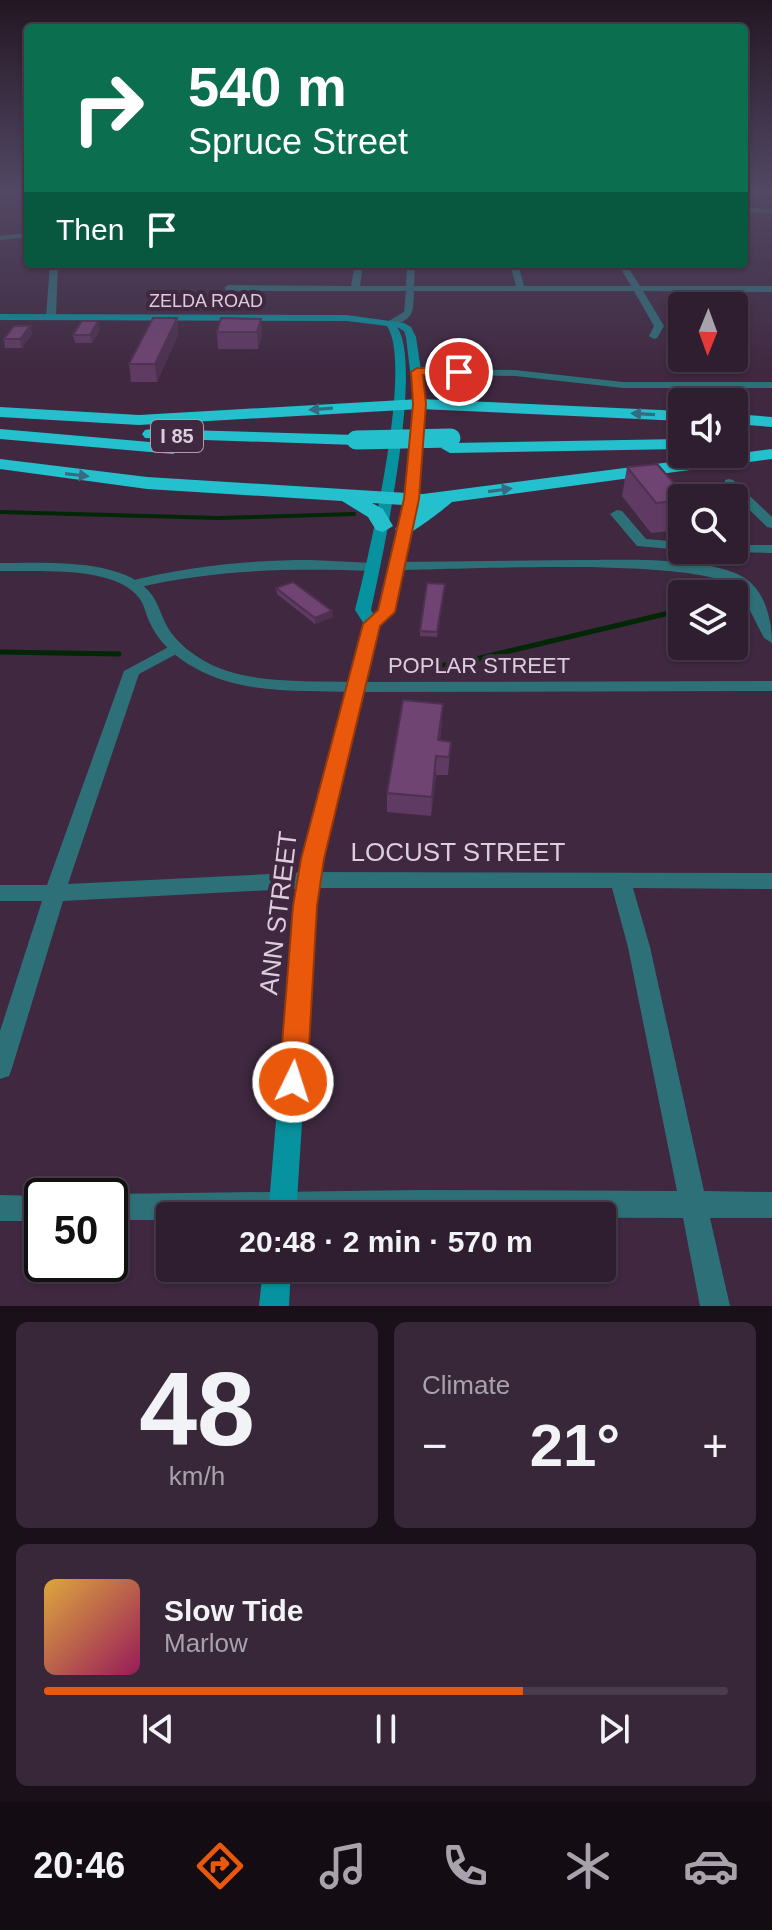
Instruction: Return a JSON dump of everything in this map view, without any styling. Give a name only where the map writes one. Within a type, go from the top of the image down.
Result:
[{"type":"highway","points":[[353,407],[377,401],[401,383]]},
{"type":"highway","points":[[0,414],[139,420],[420,404],[668,415]]},
{"type":"highway","name":"I 85","points":[[0,414],[124,432],[356,445]]},
{"type":"highway","points":[[748,420],[772,422]]},
{"type":"highway","points":[[748,432],[772,431]]},
{"type":"highway","name":"I 85","points":[[0,434],[148,448],[252,452],[668,434]]},
{"type":"highway","points":[[748,443],[772,442]]},
{"type":"highway","name":"I 85","points":[[450,443],[668,444]]},
{"type":"highway","points":[[0,464],[147,483],[411,499],[772,454]]},
{"type":"highway","points":[[332,494],[368,507],[383,526]]},
{"type":"highway","points":[[405,529],[440,501],[461,495]]},
{"type":"main road","name":"ZELDA ROAD","points":[[0,317],[347,318],[401,325],[409,331]]},
{"type":"main road","name":"ANN STREET","points":[[372,624],[363,610],[388,497],[401,383],[399,345],[390,324]]},
{"type":"main road","name":"ANN STREET","points":[[283,1202],[309,880],[372,624],[386,612],[411,499],[420,404],[409,331]]},
{"type":"main road","points":[[274,1306],[276,1282]]},
{"type":"street","points":[[51,317],[54,268]]},
{"type":"street","points":[[355,288],[358,268]]},
{"type":"street","name":"ANN STREET","points":[[409,331],[414,326],[409,311],[410,268]]},
{"type":"street","points":[[515,268],[521,289]]},
{"type":"street","points":[[625,268],[659,326],[654,336]]},
{"type":"street","points":[[228,288],[772,289]]},
{"type":"street","points":[[390,324],[406,317],[409,311]]},
{"type":"street","points":[[417,372],[515,373],[623,385],[772,385]]},
{"type":"street","points":[[729,483],[772,524]]},
{"type":"street","points":[[617,514],[642,543],[668,545]]},
{"type":"street","points":[[748,549],[772,549]]},
{"type":"street","points":[[0,567],[71,569],[107,575],[131,585],[209,566],[264,563],[374,567]]},
{"type":"street","points":[[694,568],[696,564]]},
{"type":"street","points":[[396,566],[675,566],[717,570],[741,582],[772,638]]},
{"type":"street","name":"POPLAR STREET","points":[[131,585],[143,593],[164,635],[176,648],[208,669],[251,680],[356,687],[772,686]]},
{"type":"street","points":[[0,1068],[55,893],[132,671],[176,648]]},
{"type":"street","name":"LOCUST STREET","points":[[0,893],[309,880],[772,881]]},
{"type":"street","points":[[620,881],[636,935],[715,1306]]},
{"type":"street","points":[[616,1206],[772,1205]]},
{"type":"street","points":[[128,1207],[156,1208]]},
{"type":"street","points":[[0,1208],[24,1208]]},
{"type":"building","points":[[153,318],[177,318],[155,364],[129,364]]},
{"type":"building","points":[[221,318],[261,319],[257,332],[217,332]]},
{"type":"building","points":[[82,321],[98,321],[90,335],[73,335]]},
{"type":"building","points":[[14,326],[30,326],[20,339],[4,339]]},
{"type":"building","points":[[657,464],[675,484],[668,484],[668,502],[656,503],[627,467]]},
{"type":"building","points":[[293,582],[332,611],[315,618],[276,588]]},
{"type":"building","points":[[427,583],[445,584],[437,632],[420,631]]},
{"type":"building","points":[[403,700],[443,704],[438,740],[451,742],[449,757],[436,756],[432,797],[387,793]]},
{"type":"waterway","points":[[0,512],[218,518],[354,514]]},
{"type":"waterway","points":[[406,670],[455,664],[668,613]]},
{"type":"waterway","points":[[0,652],[119,654]]},
{"type":"route","points":[[293,1082],[305,906],[312,859],[372,624],[386,612],[411,499],[420,404],[417,372],[459,372]]}]
